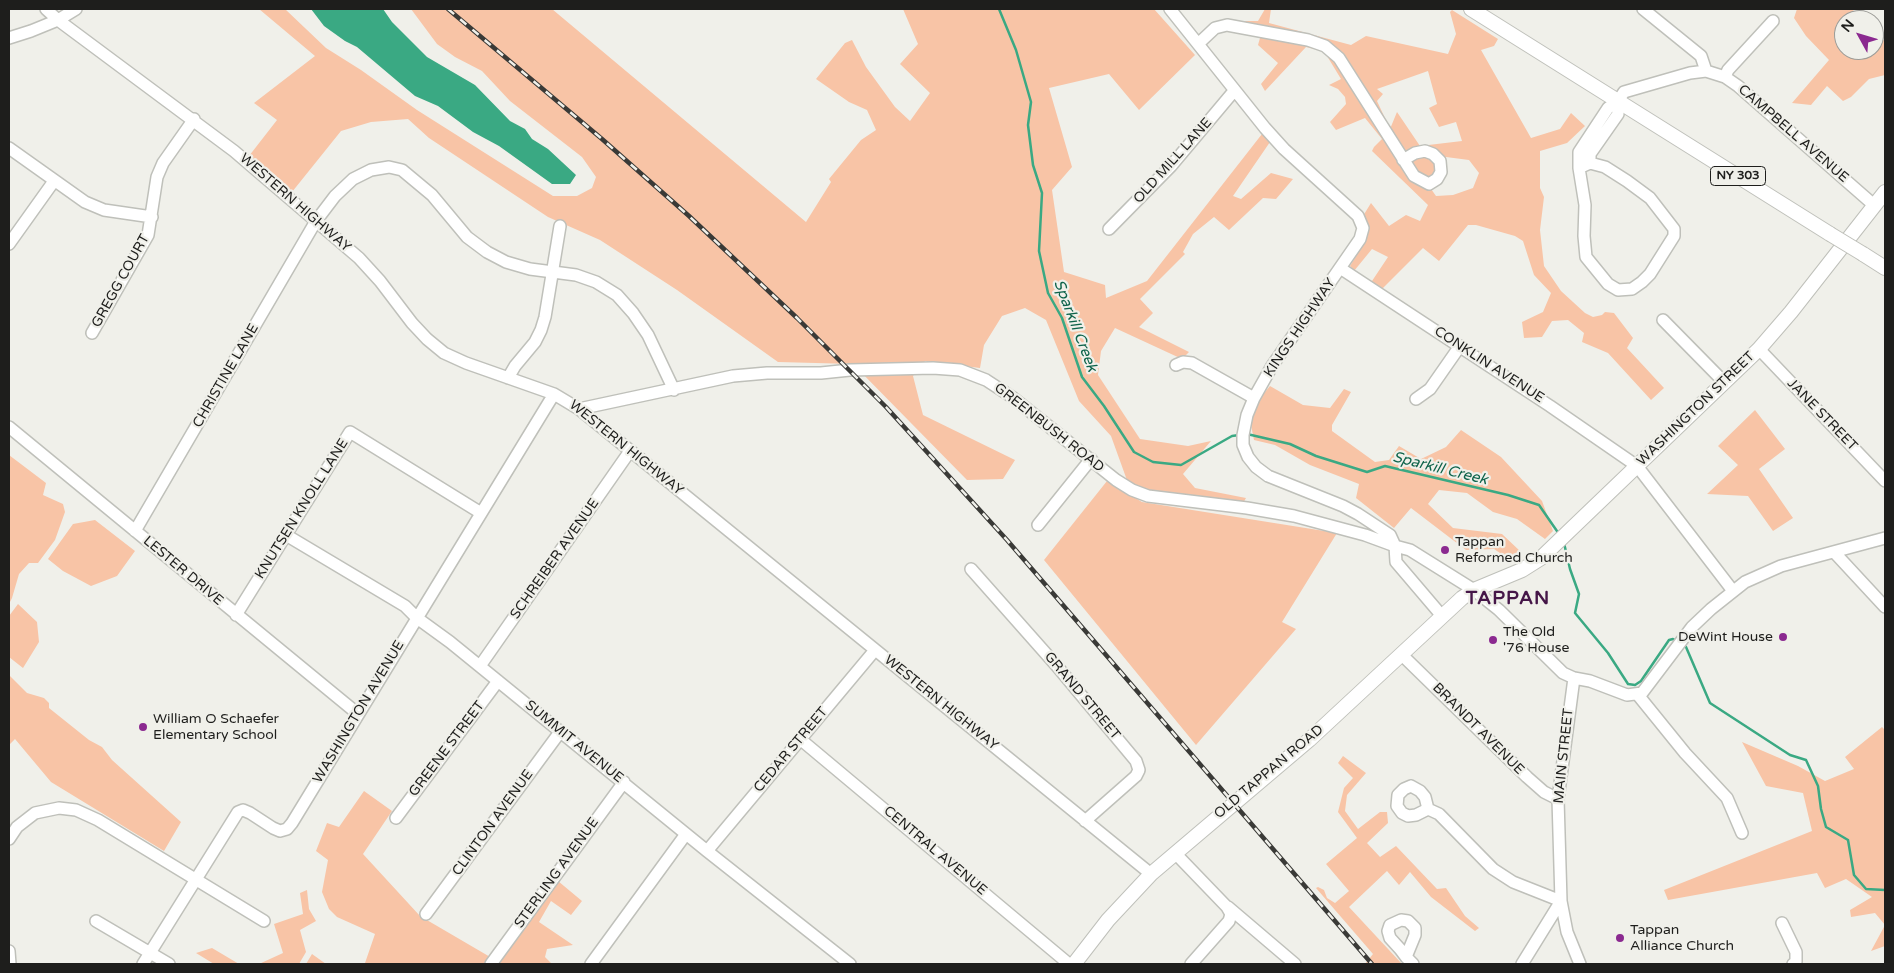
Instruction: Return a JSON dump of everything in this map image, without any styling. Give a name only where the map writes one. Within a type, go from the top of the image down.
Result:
[{"type":"main road","name":"NY 303","points":[[1472,9],[1885,268]]},
{"type":"main road","name":"WASHINGTON STREET","points":[[1474,590],[1522,570],[1541,558],[1759,349],[1885,192]]},
{"type":"main road","name":"OLD TAPPAN ROAD","points":[[1074,964],[1108,920],[1151,874],[1309,740],[1442,616],[1474,590]]},
{"type":"street","name":"WESTERN HIGHWAY","points":[[46,9],[58,20],[234,150],[359,258],[380,281],[412,323],[432,344],[466,364],[554,394],[579,410],[1151,874]]},
{"type":"street","points":[[9,38],[58,20],[76,9]]},
{"type":"street","name":"KINGS HIGHWAY","points":[[1170,9],[1234,91],[1284,149],[1358,216],[1363,228],[1360,239],[1272,366],[1254,398],[1246,415],[1243,435],[1243,445],[1248,457],[1256,467],[1268,476],[1351,510],[1390,536],[1395,546],[1410,550],[1474,590]]},
{"type":"street","points":[[1643,9],[1702,56],[1706,71]]},
{"type":"street","points":[[1726,77],[1728,70],[1773,21]]},
{"type":"street","points":[[1198,44],[1215,28],[1227,25],[1308,40],[1325,46],[1339,58],[1403,160]]},
{"type":"street","name":"CAMPBELL AVENUE","points":[[1579,168],[1579,152],[1608,108],[1618,101],[1624,92],[1690,73],[1706,71],[1726,77],[1738,86],[1875,206]]},
{"type":"street","name":"OLD MILL LANE","points":[[1109,229],[1171,166],[1234,91]]},
{"type":"street","points":[[1590,162],[1590,154],[1618,114],[1618,101]]},
{"type":"street","name":"GREGG COURT","points":[[92,333],[148,235],[157,177],[163,163],[194,119]]},
{"type":"street","points":[[9,148],[85,202],[104,210],[152,218]]},
{"type":"street","points":[[1590,162],[1605,167],[1650,198],[1674,228],[1674,236],[1650,274],[1632,289],[1618,290],[1608,284],[1586,257],[1584,236],[1585,205],[1579,168],[1590,162]]},
{"type":"street","name":"CHRISTINE LANE","points":[[135,531],[316,221],[335,196],[353,179],[371,170],[389,167],[402,170],[416,180],[432,196],[467,237],[487,252],[506,262],[530,269],[576,274],[596,282],[617,296],[633,313],[648,335],[662,361],[674,390]]},
{"type":"street","points":[[9,244],[54,181]]},
{"type":"street","points":[[508,378],[515,366],[535,342],[541,330],[545,317],[560,226]]},
{"type":"street","name":"CONKLIN AVENUE","points":[[1340,268],[1460,346],[1637,466],[1733,591]]},
{"type":"street","points":[[1663,320],[1724,382]]},
{"type":"street","points":[[1416,399],[1430,389],[1460,346]]},
{"type":"street","name":"JANE STREET","points":[[1759,349],[1885,482]]},
{"type":"street","points":[[1176,365],[1183,362],[1192,363],[1254,398]]},
{"type":"street","name":"GREENBUSH ROAD","points":[[579,410],[733,376],[767,373],[821,373],[850,370],[933,368],[960,370],[986,380],[1012,396],[1116,480],[1132,490],[1148,496],[1247,508],[1294,516],[1365,535],[1395,546]]},
{"type":"street","name":"WASHINGTON AVENUE","points":[[143,964],[238,812],[243,810],[250,813],[280,831],[287,829],[554,394]]},
{"type":"street","name":"LESTER DRIVE","points":[[9,428],[358,714]]},
{"type":"street","name":"KNUTSEN KNOLL LANE","points":[[236,615],[350,432],[481,513]]},
{"type":"street","name":"SCHREIBER AVENUE","points":[[480,666],[630,451]]},
{"type":"street","points":[[1038,525],[1091,459]]},
{"type":"street","points":[[1351,510],[1360,522],[1365,535]]},
{"type":"street","name":"SUMMIT AVENUE","points":[[286,535],[405,606],[417,618],[480,666],[707,851],[850,964]]},
{"type":"street","points":[[1474,590],[1499,610],[1563,674],[1584,679],[1627,695],[1638,695],[1646,690],[1684,636],[1711,609],[1733,591],[1767,571],[1885,538]]},
{"type":"street","points":[[1395,546],[1396,562],[1442,616]]},
{"type":"street","points":[[1834,552],[1885,607]]},
{"type":"street","name":"GRAND STREET","points":[[971,569],[1056,665],[1136,761],[1139,770],[1136,776],[1085,821]]},
{"type":"street","name":"CEDAR STREET","points":[[707,851],[875,650]]},
{"type":"street","name":"BRANDT AVENUE","points":[[1402,654],[1527,777],[1544,792],[1558,800]]},
{"type":"street","name":"MAIN STREET","points":[[1574,678],[1558,800],[1561,901],[1567,932],[1580,964]]},
{"type":"street","name":"GREENE STREET","points":[[396,818],[498,681]]},
{"type":"street","points":[[1638,695],[1685,754],[1727,798],[1742,832]]},
{"type":"street","name":"CLINTON AVENUE","points":[[426,914],[560,732]]},
{"type":"street","name":"CENTRAL AVENUE","points":[[800,739],[1069,964]]},
{"type":"street","name":"STERLING AVENUE","points":[[491,964],[624,782]]},
{"type":"street","points":[[9,840],[17,827],[35,813],[59,808],[76,810],[98,820],[264,921]]},
{"type":"street","points":[[1428,808],[1439,814],[1494,869],[1513,882],[1561,901],[1522,964]]},
{"type":"street","points":[[591,964],[686,834]]},
{"type":"street","points":[[1175,853],[1227,907],[1295,964]]},
{"type":"street","points":[[1191,964],[1229,921],[1231,914],[1227,907]]},
{"type":"street","points":[[96,921],[169,964]]},
{"type":"street","points":[[1782,923],[1796,952],[1796,962],[1793,964]]},
{"type":"street","points":[[9,951],[10,964]]},
{"type":"shaded area","points":[[259,9],[285,9],[326,48],[361,70],[417,110],[553,196],[577,196],[592,188],[596,177],[582,157],[510,101],[482,71],[455,57],[437,44],[411,9],[552,9],[806,222],[831,182],[829,179],[861,140],[876,130],[867,110],[849,102],[816,79],[845,43],[852,40],[866,67],[895,107],[910,121],[930,93],[900,64],[918,44],[903,9],[1154,9],[1195,55],[1139,110],[1109,74],[1049,88],[1072,167],[1052,190],[1064,272],[1105,285],[1106,298],[1147,281],[1262,134],[1270,142],[1233,196],[1241,199],[1271,173],[1293,179],[1276,199],[1263,198],[1229,230],[1214,217],[1193,234],[1183,252],[1185,254],[1140,299],[1153,313],[1139,327],[1189,352],[1182,359],[1115,328],[1101,351],[1098,375],[1140,439],[1188,446],[1211,441],[1183,474],[1195,488],[1246,498],[1242,505],[1151,493],[1128,483],[1111,436],[1079,401],[1046,320],[1025,308],[1002,316],[984,345],[980,368],[925,361],[913,376],[923,415],[1015,460],[1003,479],[967,480],[853,364],[778,362],[677,290],[600,240],[548,217],[429,138],[408,119],[371,122],[341,131],[292,192],[249,156],[277,120],[254,103],[315,56]]},
{"type":"shaded area","points":[[311,9],[383,9],[392,22],[427,57],[475,85],[510,121],[525,129],[532,139],[548,149],[576,175],[570,184],[552,184],[499,146],[473,132],[438,106],[415,96],[357,47],[324,26]]},
{"type":"shaded area","points":[[1265,9],[1271,9],[1269,23],[1351,45],[1366,36],[1448,54],[1456,34],[1450,12],[1452,10],[1498,39],[1494,46],[1481,50],[1531,138],[1560,129],[1571,113],[1585,126],[1567,143],[1540,151],[1540,188],[1544,197],[1540,230],[1544,266],[1561,291],[1585,313],[1593,317],[1602,315],[1605,312],[1614,313],[1633,338],[1627,348],[1664,388],[1651,400],[1608,353],[1582,342],[1584,333],[1568,320],[1552,321],[1542,337],[1524,338],[1522,322],[1543,312],[1551,293],[1534,275],[1523,241],[1515,236],[1476,225],[1468,225],[1439,261],[1423,248],[1381,290],[1370,284],[1388,257],[1372,249],[1354,271],[1350,266],[1367,238],[1367,225],[1363,216],[1371,203],[1389,226],[1406,215],[1420,221],[1428,205],[1372,151],[1382,139],[1365,118],[1336,130],[1330,122],[1346,104],[1345,97],[1338,89],[1329,85],[1341,79],[1324,51],[1306,47],[1265,91],[1261,84],[1278,63],[1258,45],[1260,38],[1238,31],[1241,21],[1258,21]],"holes":[[[1428,71],[1437,104],[1429,108],[1439,127],[1456,122],[1462,141],[1420,146],[1397,112],[1390,129],[1377,101],[1383,94],[1377,89]],[[1446,157],[1469,160],[1479,173],[1473,188],[1453,195],[1436,196],[1424,179],[1435,173]]]},
{"type":"shaded area","points":[[1797,9],[1853,9],[1834,10],[1834,60],[1884,60],[1884,40],[1885,75],[1869,79],[1851,97],[1843,101],[1827,86],[1811,105],[1792,103],[1829,60],[1806,36],[1794,18]]},
{"type":"shaded area","points":[[1270,386],[1303,405],[1330,408],[1344,389],[1351,392],[1332,425],[1332,431],[1375,462],[1389,460],[1399,446],[1421,459],[1446,447],[1461,430],[1501,457],[1542,501],[1553,531],[1545,539],[1517,519],[1493,512],[1467,493],[1439,490],[1428,504],[1453,528],[1502,534],[1521,552],[1512,561],[1494,549],[1466,550],[1411,508],[1394,528],[1356,498],[1359,484],[1310,465],[1275,445],[1254,440],[1250,420],[1259,399]]},
{"type":"shaded area","points":[[1755,410],[1785,449],[1759,469],[1793,518],[1773,531],[1748,496],[1707,494],[1738,465],[1718,446]]},
{"type":"shaded area","points":[[9,455],[46,483],[43,495],[63,504],[65,512],[55,540],[38,563],[29,563],[19,574],[9,604],[10,549]]},
{"type":"shaded area","points":[[1107,481],[1142,502],[1337,533],[1282,622],[1296,629],[1196,745],[1044,560]]},
{"type":"shaded area","points":[[95,520],[135,551],[117,576],[91,586],[63,571],[48,559],[73,524]]},
{"type":"shaded area","points":[[18,604],[37,622],[39,642],[23,668],[9,657],[9,616]]},
{"type":"shaded area","points":[[9,675],[27,693],[44,698],[49,703],[49,708],[89,740],[102,747],[112,760],[181,822],[164,851],[51,782],[15,739],[9,745]]},
{"type":"shaded area","points":[[1882,727],[1885,730],[1885,925],[1875,913],[1851,917],[1850,910],[1872,897],[1846,879],[1825,888],[1817,873],[1668,900],[1664,890],[1812,831],[1803,793],[1766,786],[1742,742],[1798,766],[1825,781],[1854,769],[1845,757]]},
{"type":"shaded area","points":[[1343,756],[1366,773],[1347,795],[1345,811],[1358,829],[1380,812],[1387,812],[1388,823],[1367,843],[1380,857],[1396,846],[1437,889],[1446,888],[1465,916],[1479,928],[1475,931],[1431,897],[1410,872],[1399,885],[1387,871],[1349,907],[1402,964],[1365,964],[1373,954],[1316,888],[1324,890],[1327,898],[1335,903],[1349,891],[1326,864],[1357,838],[1338,812],[1344,788],[1353,778],[1338,763]]},
{"type":"shaded area","points":[[364,791],[392,811],[363,854],[420,916],[497,961],[558,881],[582,901],[571,915],[551,901],[539,922],[573,945],[547,949],[545,957],[552,964],[356,964],[365,963],[375,934],[337,917],[329,909],[322,892],[328,860],[316,851],[327,823],[339,827]]},
{"type":"shaded area","points":[[307,890],[309,909],[316,921],[300,930],[306,952],[299,964],[259,964],[283,953],[274,924],[303,914],[300,893]]},
{"type":"shaded area","points":[[1885,925],[1885,946],[1871,951]]},
{"type":"shaded area","points":[[212,948],[239,964],[214,964],[196,953]]},
{"type":"shaded area","points":[[312,954],[326,964],[306,964]]},
{"type":"waterway","name":"Sparkill Creek","points":[[999,9],[1016,50],[1031,102],[1028,125],[1033,165],[1042,193],[1039,251],[1048,293],[1062,318],[1082,377],[1104,406],[1134,452],[1153,462],[1181,465],[1232,436],[1239,435]]},
{"type":"waterway","name":"Sparkill Creek","points":[[1247,434],[1290,444],[1316,456],[1367,472],[1385,466],[1508,495],[1539,505],[1559,534]]},
{"type":"waterway","name":"Sparkill Creek","points":[[1564,543],[1570,569],[1579,594],[1575,613],[1608,653],[1628,684],[1635,685],[1641,681],[1669,640],[1677,641]]},
{"type":"waterway","name":"Sparkill Creek","points":[[1683,646],[1686,647],[1710,703],[1790,755],[1806,760],[1818,786],[1826,827],[1848,840],[1854,875],[1866,889],[1885,890]]},
{"type":"railway","points":[[448,9],[602,139],[689,216],[797,318],[886,407],[1007,540],[1372,964]]},
{"type":"place","name":"Tappan Reformed Church","points":[[1445,550]]},
{"type":"place","name":"DeWint House","points":[[1783,637]]},
{"type":"place","name":"The Old '76 House","points":[[1493,640]]},
{"type":"place","name":"William O Schaefer Elementary School","points":[[143,727]]},
{"type":"place","name":"Tappan Alliance Church","points":[[1620,938]]},
{"type":"district","name":"TAPPAN","points":[[1508,599]]}]
